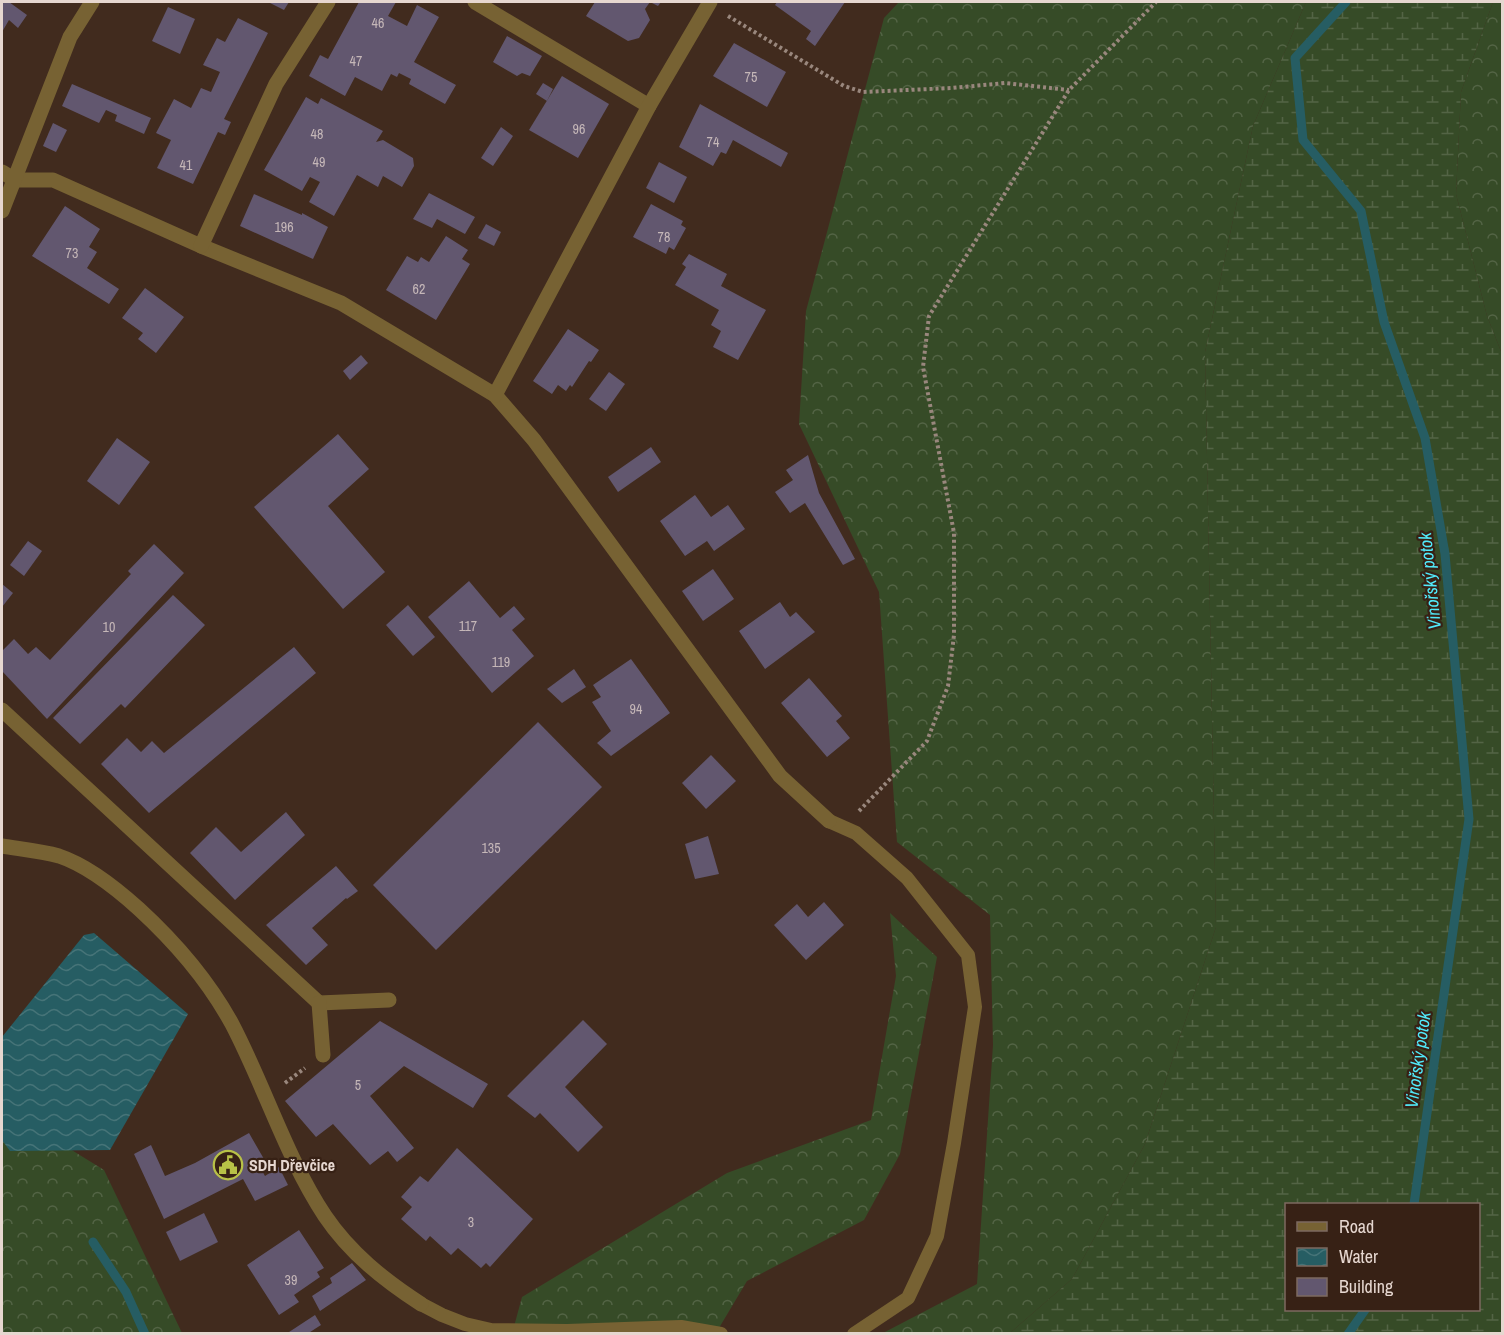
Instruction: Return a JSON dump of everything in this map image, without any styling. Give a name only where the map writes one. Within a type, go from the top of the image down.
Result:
[{"type":"street","points":[[2,211],[8,176],[70,37],[92,2]]},
{"type":"street","points":[[201,246],[276,84],[328,2]]},
{"type":"street","points":[[475,2],[649,106]]},
{"type":"street","points":[[495,395],[649,106],[710,3]]},
{"type":"street","points":[[8,176],[53,180],[201,246],[341,303],[495,395],[534,440],[780,776],[829,820]]},
{"type":"street","points":[[2,710],[320,1003],[322,1055]]},
{"type":"street","points":[[2,846],[60,856],[91,873],[127,898],[170,938],[204,978],[232,1024],[295,1161],[325,1216],[357,1256],[392,1286],[421,1304]]},
{"type":"street","points":[[320,1003],[389,1000]]},
{"type":"lane","points":[[829,820],[856,833],[907,878],[968,955],[975,1007],[937,1236],[908,1298],[854,1334]]},
{"type":"lane","points":[[421,1304],[465,1324],[491,1330],[567,1331],[681,1327],[721,1334]]},
{"type":"path","points":[[844,827],[927,741],[948,686],[954,635],[954,532],[923,367],[929,316],[1069,90],[1156,2]]},
{"type":"path","points":[[710,3],[844,86],[863,92],[1005,83],[1069,90]]},
{"type":"path","points":[[266,1097],[322,1055]]},
{"type":"green space","points":[[899,2],[1306,2],[1253,126],[1205,352],[1216,927],[1145,1144],[1072,1279],[1010,1333],[883,1333],[977,1284],[993,1045],[990,915],[897,842],[879,592],[799,424],[806,311],[884,18]]},
{"type":"green space","points":[[1306,2],[1493,2],[1461,92],[1456,194],[1487,316],[1502,354],[1502,1333],[1010,1333],[1072,1279],[1145,1144],[1216,927],[1205,352],[1253,126]]},
{"type":"green space","points":[[1493,2],[1502,2],[1502,354],[1487,316],[1456,194],[1461,92]]},
{"type":"green space","points":[[890,913],[937,957],[900,1154],[864,1220],[747,1281],[716,1333],[512,1334],[522,1297],[727,1173],[871,1120],[896,976]]},
{"type":"green space","points":[[2,1107],[104,1170],[182,1333],[2,1333]]},
{"type":"water","points":[[94,933],[188,1014],[110,1150],[10,1151],[2,1140],[2,1037],[84,935]]},
{"type":"building","points":[[2,2],[9,2],[27,15],[18,28],[9,20],[2,32]]},
{"type":"building","points":[[268,2],[289,2],[284,10]]},
{"type":"building","points":[[359,2],[396,2],[388,16],[407,26],[417,5],[439,17],[414,62],[456,85],[445,104],[409,84],[411,79],[399,73],[397,77],[391,74],[382,91],[355,77],[345,96],[309,76],[320,55],[328,59]]},
{"type":"building","points":[[595,2],[650,2],[645,9],[650,20],[639,38],[628,41],[586,16]]},
{"type":"building","points":[[777,2],[845,2],[815,46],[806,39],[811,31],[775,5]]},
{"type":"building","points":[[168,7],[195,19],[180,54],[152,41]]},
{"type":"building","points":[[238,18],[268,33],[224,119],[231,122],[225,135],[218,132],[193,184],[157,168],[171,140],[156,133],[174,99],[191,108],[201,88],[211,92],[220,72],[203,65],[217,38],[225,42]]},
{"type":"building","points":[[507,36],[542,56],[530,76],[522,73],[517,76],[493,62]]},
{"type":"building","points":[[734,43],[786,72],[767,107],[713,76]]},
{"type":"building","points":[[562,76],[609,104],[578,158],[529,130]]},
{"type":"building","points":[[543,83],[553,89],[547,101],[536,94]]},
{"type":"building","points":[[72,84],[151,118],[144,134],[115,121],[117,115],[106,110],[99,123],[62,106]]},
{"type":"building","points":[[306,97],[318,104],[321,98],[383,131],[376,142],[383,140],[413,158],[414,166],[402,187],[383,176],[378,187],[357,175],[334,216],[309,202],[320,182],[310,177],[302,191],[264,170]]},
{"type":"building","points":[[700,104],[788,153],[781,167],[733,140],[726,154],[721,152],[713,166],[679,147]]},
{"type":"building","points":[[53,123],[67,130],[56,152],[43,146]]},
{"type":"building","points":[[501,127],[513,136],[493,166],[481,158]]},
{"type":"building","points":[[659,162],[687,177],[674,203],[646,188]]},
{"type":"building","points":[[429,193],[475,217],[465,234],[437,219],[432,228],[413,219]]},
{"type":"building","points":[[254,194],[302,215],[302,213],[328,227],[313,259],[240,226]]},
{"type":"building","points":[[651,204],[683,221],[681,225],[686,228],[674,250],[669,247],[666,254],[633,237]]},
{"type":"building","points":[[65,206],[100,229],[89,247],[97,252],[87,268],[119,289],[109,304],[32,256]]},
{"type":"building","points":[[486,224],[501,232],[494,246],[478,238]]},
{"type":"building","points":[[446,236],[468,250],[462,259],[470,264],[436,320],[386,290],[407,256],[418,262],[421,257],[429,262]]},
{"type":"building","points":[[689,254],[727,274],[721,286],[766,310],[738,360],[713,347],[721,331],[711,325],[719,310],[675,285],[686,267],[682,264]]},
{"type":"building","points":[[145,288],[184,317],[156,353],[138,339],[143,333],[122,318]]},
{"type":"building","points":[[568,329],[599,350],[572,387],[570,385],[566,391],[558,385],[552,394],[533,381]]},
{"type":"building","points":[[361,355],[368,363],[350,380],[343,371]]},
{"type":"building","points":[[609,372],[625,384],[606,411],[589,399]]},
{"type":"building","points":[[338,434],[369,469],[328,506],[385,572],[343,609],[254,507]]},
{"type":"building","points":[[117,438],[150,462],[119,505],[87,481]]},
{"type":"building","points":[[651,447],[661,462],[618,492],[608,477]]},
{"type":"building","points":[[808,455],[819,493],[855,559],[843,565],[805,503],[790,513],[775,492],[793,480],[786,470]]},
{"type":"building","points":[[695,495],[711,517],[728,505],[745,529],[714,551],[707,541],[685,556],[660,521]]},
{"type":"building","points":[[28,541],[42,551],[24,576],[10,565]]},
{"type":"building","points":[[154,544],[184,573],[47,719],[2,671],[2,651],[14,639],[28,654],[36,647],[50,660],[131,574],[128,571]]},
{"type":"building","points":[[713,569],[734,599],[703,621],[682,591]]},
{"type":"building","points":[[469,581],[500,618],[514,606],[525,619],[512,630],[534,656],[492,693],[428,617]]},
{"type":"building","points":[[2,584],[13,593],[2,607]]},
{"type":"building","points":[[173,595],[205,625],[125,708],[121,704],[80,744],[53,718]]},
{"type":"building","points":[[780,602],[790,617],[796,612],[815,632],[765,669],[739,631]]},
{"type":"building","points":[[408,605],[435,637],[413,656],[386,625]]},
{"type":"building","points":[[294,647],[316,673],[149,813],[101,764],[127,738],[141,752],[152,741],[164,753]]},
{"type":"building","points":[[631,659],[670,713],[611,756],[597,743],[611,731],[592,702],[601,697],[593,685]]},
{"type":"building","points":[[574,669],[586,687],[562,703],[547,689]]},
{"type":"building","points":[[809,678],[842,716],[836,721],[850,738],[827,757],[781,703]]},
{"type":"building","points":[[538,722],[602,787],[436,950],[373,885]]},
{"type":"building","points":[[711,755],[736,781],[706,809],[682,783]]},
{"type":"building","points":[[286,812],[305,835],[235,900],[190,853],[216,827],[241,852]]},
{"type":"building","points":[[708,836],[719,874],[695,879],[685,844]]},
{"type":"building","points":[[336,866],[358,891],[346,898],[312,928],[328,945],[306,965],[266,925]]},
{"type":"building","points":[[824,902],[844,925],[806,960],[774,925],[797,904],[808,917]]},
{"type":"building","points":[[583,1020],[607,1044],[565,1087],[603,1127],[578,1152],[540,1113],[535,1118],[507,1096]]},
{"type":"building","points":[[380,1021],[488,1084],[473,1108],[404,1066],[370,1096],[414,1148],[397,1162],[388,1151],[370,1165],[333,1124],[316,1137],[285,1101]]},
{"type":"building","points":[[249,1133],[268,1166],[261,1169],[265,1176],[279,1167],[288,1185],[255,1201],[243,1179],[164,1219],[134,1154],[151,1145],[165,1176],[195,1163]]},
{"type":"building","points":[[457,1148],[533,1219],[490,1267],[486,1263],[481,1268],[458,1248],[451,1255],[430,1236],[426,1241],[401,1219],[412,1207],[401,1197],[420,1176],[428,1182]]},
{"type":"building","points":[[204,1213],[218,1242],[180,1261],[166,1232]]},
{"type":"building","points":[[299,1230],[324,1268],[317,1272],[320,1277],[294,1295],[299,1302],[279,1315],[247,1265]]},
{"type":"building","points":[[352,1263],[366,1280],[320,1311],[312,1296],[332,1283],[330,1278]]},
{"type":"building","points":[[315,1315],[321,1325],[307,1334],[286,1334]]},
{"type":"waterway","name":"Vinořský potok","points":[[1346,2],[1295,58],[1303,140],[1361,211],[1384,322],[1425,438],[1445,554],[1469,819],[1414,1203]]},
{"type":"waterway","points":[[93,1242],[126,1292],[145,1334]]},
{"type":"waterway","name":"Vinořský potok","points":[[1348,1334],[1364,1311]]},
{"type":"place","name":"SDH Dřevčice","points":[[228,1165]]}]
